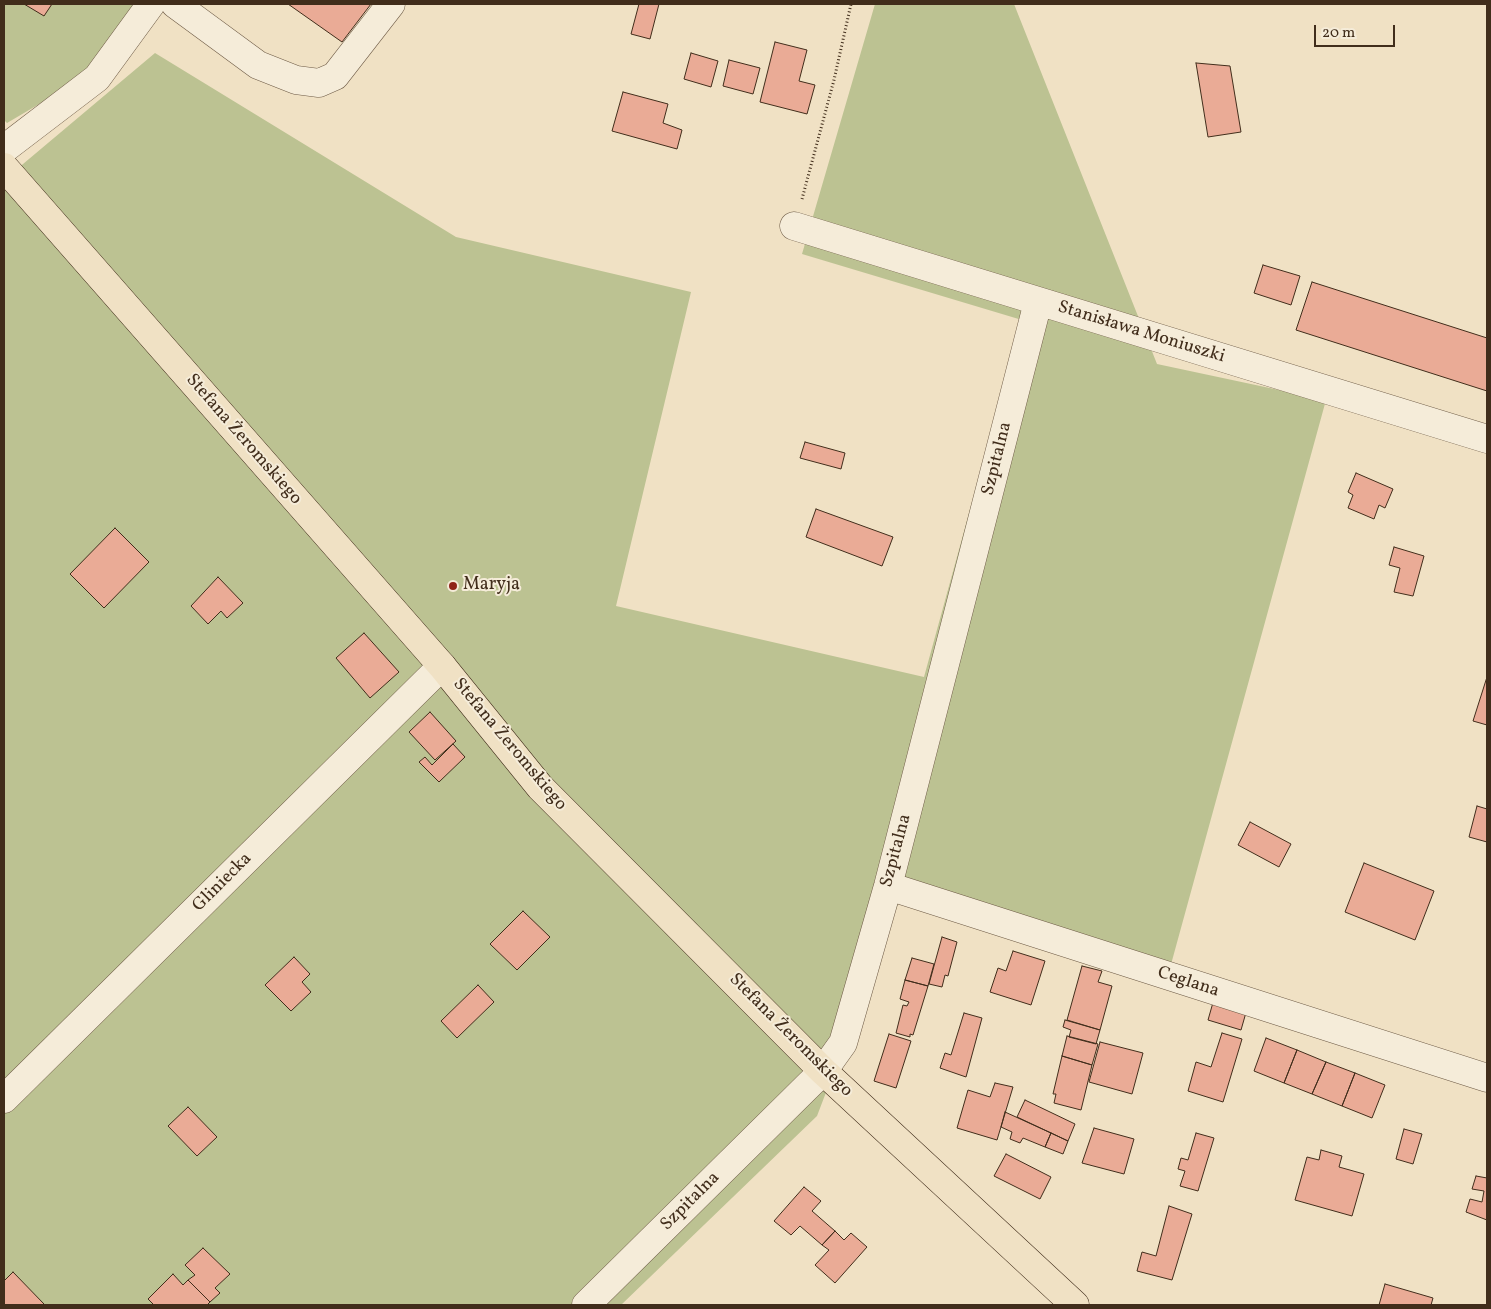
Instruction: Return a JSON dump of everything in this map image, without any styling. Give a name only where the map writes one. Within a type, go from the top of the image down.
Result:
[{"type":"main road","name":"Stefana Żeromskiego","points":[[4,167],[442,666],[540,787],[823,1071],[1075,1305]]},
{"type":"street","points":[[175,4],[258,65],[296,80],[319,83],[335,76],[391,4]]},
{"type":"street","points":[[4,149],[97,78],[140,7]]},
{"type":"street","name":"Stanisława Moniuszki","points":[[794,226],[1487,439]]},
{"type":"street","name":"Szpitalna","points":[[586,1305],[823,1071],[843,1043],[888,886],[1038,302]]},
{"type":"street","name":"Gliniecka","points":[[4,1099],[442,666]]},
{"type":"street","name":"Ceglana","points":[[888,886],[1487,1078]]},
{"type":"path","points":[[794,226],[834,80],[851,4]]},
{"type":"green space","points":[[4,4],[138,4],[80,80],[7,123],[4,120]]},
{"type":"green space","points":[[875,4],[1014,4],[1157,364],[1326,400],[1170,968],[906,883],[817,1116],[621,1305],[4,1305],[4,180],[155,53],[456,237],[691,292],[616,606],[924,677],[1022,320],[802,254]]},
{"type":"building","points":[[24,4],[52,4],[44,16]]},
{"type":"building","points":[[288,4],[371,4],[342,42]]},
{"type":"building","points":[[639,4],[659,4],[650,39],[631,34]]},
{"type":"building","points":[[775,42],[807,50],[799,81],[815,85],[807,114],[760,102]]},
{"type":"building","points":[[691,53],[718,61],[711,87],[684,79]]},
{"type":"building","points":[[729,60],[760,68],[753,94],[723,86]]},
{"type":"building","points":[[1196,63],[1230,66],[1241,132],[1208,137]]},
{"type":"building","points":[[623,92],[668,104],[663,123],[682,130],[677,149],[612,131]]},
{"type":"building","points":[[1263,265],[1300,276],[1291,305],[1254,293]]},
{"type":"building","points":[[1312,282],[1487,338],[1487,391],[1296,330]]},
{"type":"building","points":[[805,442],[845,453],[841,469],[800,458]]},
{"type":"building","points":[[1356,473],[1393,489],[1385,508],[1379,505],[1374,519],[1348,508],[1353,495],[1348,492]]},
{"type":"building","points":[[816,509],[893,537],[882,566],[806,537]]},
{"type":"building","points":[[115,528],[149,562],[104,608],[70,574]]},
{"type":"building","points":[[1394,547],[1424,556],[1413,596],[1394,592],[1400,568],[1389,565]]},
{"type":"building","points":[[218,577],[243,603],[227,618],[221,611],[208,624],[191,606]]},
{"type":"building","points":[[364,633],[399,672],[370,698],[336,658]]},
{"type":"building","points":[[1487,677],[1487,725],[1473,721]]},
{"type":"building","points":[[430,712],[456,741],[435,760],[409,732]]},
{"type":"building","points":[[453,744],[465,757],[439,782],[419,762],[425,757],[432,765]]},
{"type":"building","points":[[1477,806],[1487,809],[1487,842],[1469,837]]},
{"type":"building","points":[[1250,822],[1291,844],[1279,867],[1238,845]]},
{"type":"building","points":[[1364,863],[1434,891],[1415,940],[1345,912]]},
{"type":"building","points":[[523,911],[550,937],[517,970],[490,944]]},
{"type":"building","points":[[942,937],[957,942],[948,976],[945,975],[942,987],[929,984]]},
{"type":"building","points":[[1013,951],[1045,961],[1031,1005],[990,992],[998,968],[1006,971]]},
{"type":"building","points":[[294,957],[310,974],[302,982],[311,992],[291,1011],[265,985]]},
{"type":"building","points":[[912,958],[934,964],[928,986],[905,980]]},
{"type":"building","points":[[1082,966],[1102,971],[1098,982],[1112,986],[1100,1030],[1067,1020]]},
{"type":"building","points":[[905,980],[928,986],[913,1035],[910,1034],[910,1037],[896,1033],[903,1005],[907,1006],[909,1002],[900,999]]},
{"type":"building","points":[[478,985],[494,1002],[457,1038],[441,1021]]},
{"type":"building","points":[[1214,999],[1247,1009],[1241,1030],[1208,1020]]},
{"type":"building","points":[[964,1013],[982,1018],[966,1077],[940,1068],[945,1053],[951,1055]]},
{"type":"building","points":[[1065,1020],[1100,1030],[1096,1044],[1069,1037],[1071,1030],[1063,1027]]},
{"type":"building","points":[[1222,1033],[1242,1039],[1223,1102],[1188,1091],[1196,1062],[1211,1067]]},
{"type":"building","points":[[889,1034],[911,1041],[896,1088],[874,1081]]},
{"type":"building","points":[[1067,1036],[1098,1044],[1092,1065],[1062,1056]]},
{"type":"building","points":[[1266,1038],[1297,1050],[1284,1083],[1254,1071]]},
{"type":"building","points":[[1100,1042],[1143,1053],[1132,1094],[1089,1082]]},
{"type":"building","points":[[1297,1050],[1326,1062],[1312,1094],[1284,1083]]},
{"type":"building","points":[[1062,1056],[1092,1065],[1081,1110],[1054,1103],[1056,1094],[1053,1094]]},
{"type":"building","points":[[1326,1062],[1355,1073],[1342,1106],[1312,1094]]},
{"type":"building","points":[[1355,1073],[1385,1085],[1372,1118],[1342,1106]]},
{"type":"building","points":[[995,1083],[1013,1087],[997,1140],[957,1128],[968,1090],[990,1097]]},
{"type":"building","points":[[1025,1100],[1075,1124],[1068,1141],[1017,1117]]},
{"type":"building","points":[[188,1107],[217,1137],[197,1156],[168,1126]]},
{"type":"building","points":[[1005,1112],[1051,1133],[1045,1147],[1023,1138],[1020,1143],[1010,1139],[1012,1132],[1001,1127]]},
{"type":"building","points":[[1094,1128],[1134,1139],[1124,1174],[1082,1163]]},
{"type":"building","points":[[1404,1129],[1422,1134],[1413,1164],[1396,1159]]},
{"type":"building","points":[[1051,1133],[1068,1141],[1063,1154],[1045,1147]]},
{"type":"building","points":[[1196,1133],[1214,1138],[1198,1191],[1180,1186],[1185,1171],[1178,1169],[1181,1158],[1188,1160]]},
{"type":"building","points":[[1321,1150],[1342,1156],[1339,1167],[1364,1174],[1352,1216],[1295,1200],[1307,1157],[1319,1160]]},
{"type":"building","points":[[1006,1154],[1051,1177],[1040,1199],[994,1176]]},
{"type":"building","points":[[1476,1176],[1487,1178],[1487,1220],[1466,1212],[1470,1199],[1482,1202],[1484,1191],[1472,1189]]},
{"type":"building","points":[[804,1187],[821,1201],[812,1211],[835,1231],[822,1245],[800,1226],[791,1235],[774,1221]]},
{"type":"building","points":[[1169,1206],[1192,1214],[1172,1280],[1137,1271],[1142,1252],[1156,1256]]},
{"type":"building","points":[[835,1231],[844,1240],[851,1233],[867,1247],[835,1283],[815,1265],[829,1250],[822,1245]]},
{"type":"building","points":[[203,1248],[230,1274],[215,1288],[220,1293],[210,1302],[188,1280],[195,1275],[185,1265]]},
{"type":"building","points":[[13,1272],[44,1304],[6,1305],[4,1303],[4,1281]]},
{"type":"building","points":[[173,1274],[183,1285],[188,1280],[210,1302],[207,1305],[154,1305],[148,1299]]},
{"type":"building","points":[[1385,1284],[1433,1298],[1431,1305],[1379,1305]]},
{"type":"place","name":"Maryja","points":[[453,586]]}]
